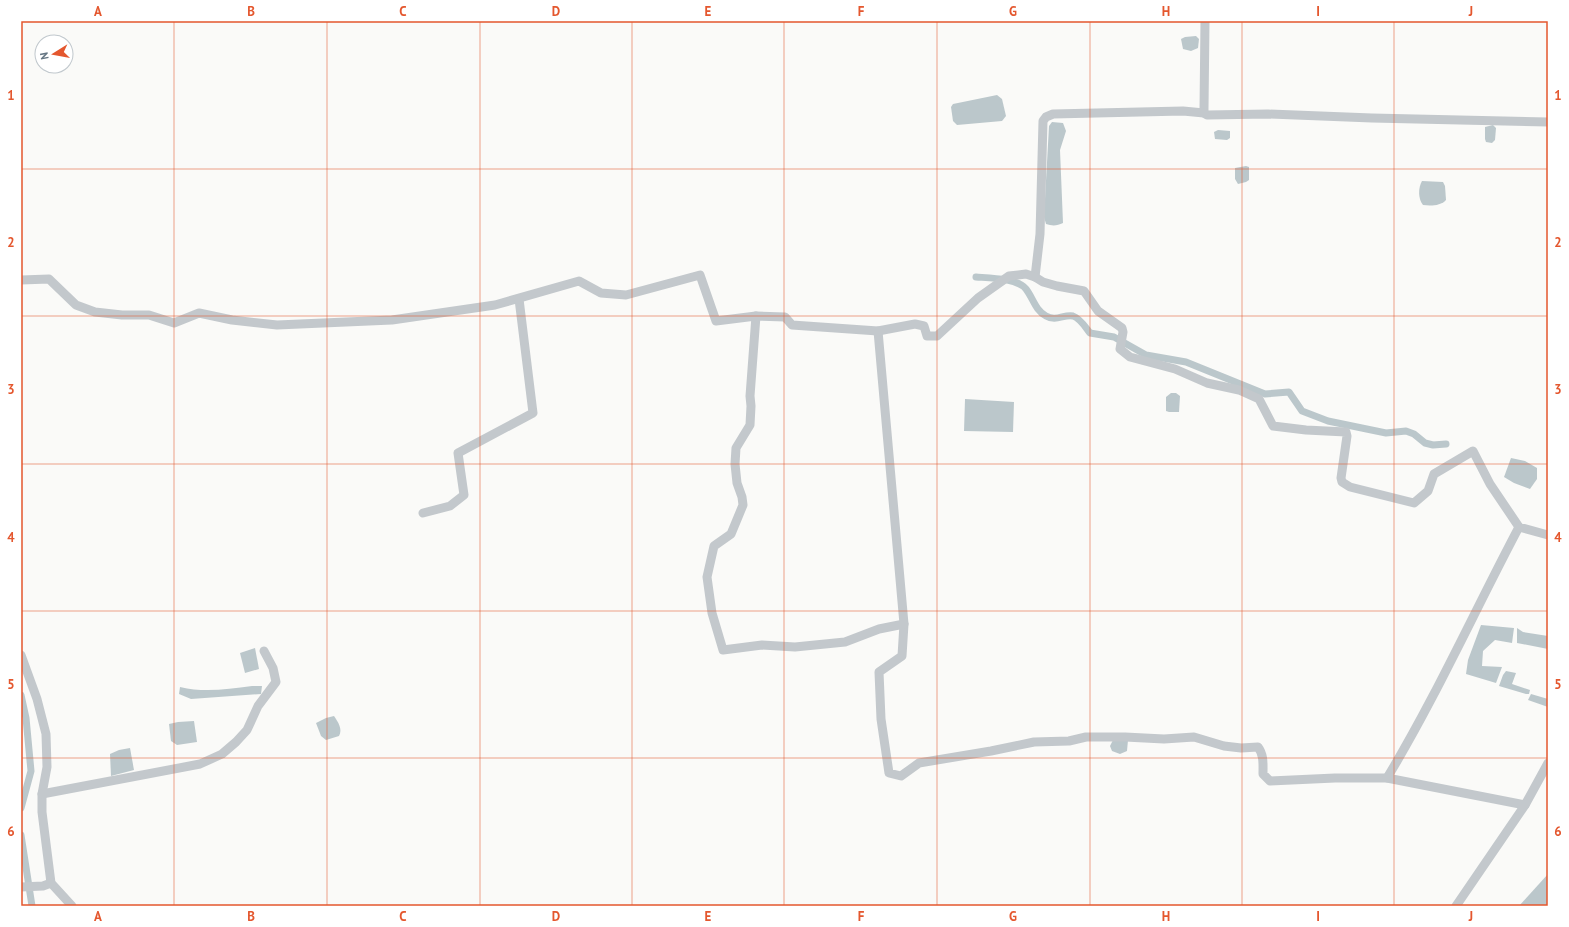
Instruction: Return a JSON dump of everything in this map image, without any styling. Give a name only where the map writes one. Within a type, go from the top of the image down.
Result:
[{"type":"street","points":[[1204,113],[1205,21]]},
{"type":"street","points":[[1035,276],[1040,234],[1043,121],[1046,117],[1053,114],[1183,112],[1204,113],[1210,116],[1268,114],[1548,122]]},
{"type":"street","points":[[21,280],[49,279],[76,305],[95,312],[122,316],[150,315],[174,323],[199,313],[232,320],[277,325],[392,320],[495,305],[580,280],[601,293],[626,295],[700,275],[716,321],[756,316],[785,317],[792,325],[878,331],[915,324],[924,326],[927,336],[937,336],[978,298],[1009,276],[1026,274],[1035,276],[1044,282],[1084,292],[1098,311],[1120,326],[1123,332],[1120,342],[1121,351],[1130,357],[1175,369],[1207,383],[1239,390],[1259,399],[1273,426],[1306,430],[1346,432],[1347,436],[1341,478],[1342,482],[1350,487],[1414,503],[1428,492],[1434,474],[1473,451],[1490,484],[1519,526],[1548,535]]},
{"type":"street","points":[[423,513],[450,506],[464,495],[458,453],[533,412],[519,299]]},
{"type":"street","points":[[756,316],[750,396],[752,406],[750,424],[736,448],[735,464],[737,483],[743,505],[731,534],[714,546],[707,577],[712,613],[723,650],[762,645],[795,647],[845,642],[879,629],[904,624]]},
{"type":"street","points":[[878,331],[904,624],[902,656],[879,672],[881,719],[889,773],[901,776],[919,763],[1034,742],[1069,741],[1086,737],[1164,739],[1194,737],[1224,746],[1241,748],[1258,747],[1264,758],[1263,774],[1270,781],[1334,778],[1387,778],[1524,805]]},
{"type":"street","points":[[1387,778],[1414,734],[1482,596],[1519,526]]},
{"type":"street","points":[[42,794],[200,764],[222,754],[247,730],[258,706],[276,682],[273,668],[264,651]]},
{"type":"street","points":[[21,655],[46,734],[47,767],[42,794],[42,812],[47,885],[72,906]]},
{"type":"street","points":[[1456,906],[1524,805],[1548,763]]},
{"type":"street","points":[[23,888],[47,885]]},
{"type":"shaded area","points":[[1196,36],[1199,39],[1198,48],[1191,51],[1183,49],[1181,39]]},
{"type":"shaded area","points":[[997,95],[1002,99],[1006,116],[1002,121],[957,125],[953,121],[951,107],[953,104]]},
{"type":"shaded area","points":[[1052,122],[1063,123],[1066,131],[1060,150],[1063,223],[1059,225],[1046,224],[1044,217],[1049,126]]},
{"type":"shaded area","points":[[1493,125],[1496,128],[1495,140],[1492,143],[1486,142],[1485,127]]},
{"type":"shaded area","points":[[1218,130],[1230,131],[1230,138],[1227,140],[1215,139],[1214,132]]},
{"type":"shaded area","points":[[1246,166],[1249,167],[1249,180],[1238,184],[1235,179],[1235,168]]},
{"type":"shaded area","points":[[1422,181],[1443,182],[1445,186],[1446,200],[1438,204],[1423,205],[1420,200],[1419,193]]},
{"type":"shaded area","points":[[1171,393],[1176,393],[1180,396],[1179,412],[1166,411],[1166,397]]},
{"type":"shaded area","points":[[965,399],[1014,402],[1013,432],[964,431]]},
{"type":"shaded area","points":[[1511,458],[1525,461],[1537,468],[1537,479],[1530,489],[1514,483],[1504,477]]},
{"type":"shaded area","points":[[1481,625],[1514,628],[1512,643],[1495,640],[1483,651],[1482,666],[1502,667],[1496,683],[1466,674],[1468,660]]},
{"type":"shaded area","points":[[1517,628],[1523,632],[1548,636],[1548,649],[1517,643]]},
{"type":"shaded area","points":[[255,648],[259,669],[245,673],[240,653]]},
{"type":"shaded area","points":[[1506,671],[1516,673],[1512,684],[1530,690],[1529,694],[1499,686]]},
{"type":"shaded area","points":[[262,686],[261,694],[191,699],[179,694],[180,687],[207,690]]},
{"type":"shaded area","points":[[1531,694],[1548,699],[1548,707],[1528,700]]},
{"type":"shaded area","points":[[334,716],[340,726],[339,736],[326,740],[321,736],[316,723]]},
{"type":"shaded area","points":[[194,721],[197,742],[177,745],[171,741],[169,724]]},
{"type":"shaded area","points":[[1113,740],[1128,740],[1127,751],[1120,754],[1112,751],[1110,746]]},
{"type":"shaded area","points":[[130,748],[134,770],[111,776],[110,754],[119,750]]},
{"type":"shaded area","points":[[1548,874],[1548,906],[1519,906]]},
{"type":"waterway","points":[[976,277],[1002,279],[1022,285],[1039,311],[1046,316],[1050,318],[1066,316],[1076,317],[1090,333],[1114,337],[1146,355],[1186,362],[1265,394],[1289,392],[1302,411],[1328,421],[1386,433],[1406,431],[1414,434],[1425,443],[1433,445],[1446,444]]},
{"type":"waterway","points":[[21,695],[26,718],[31,771],[21,808]]},
{"type":"waterway","points":[[21,835],[32,906]]}]
